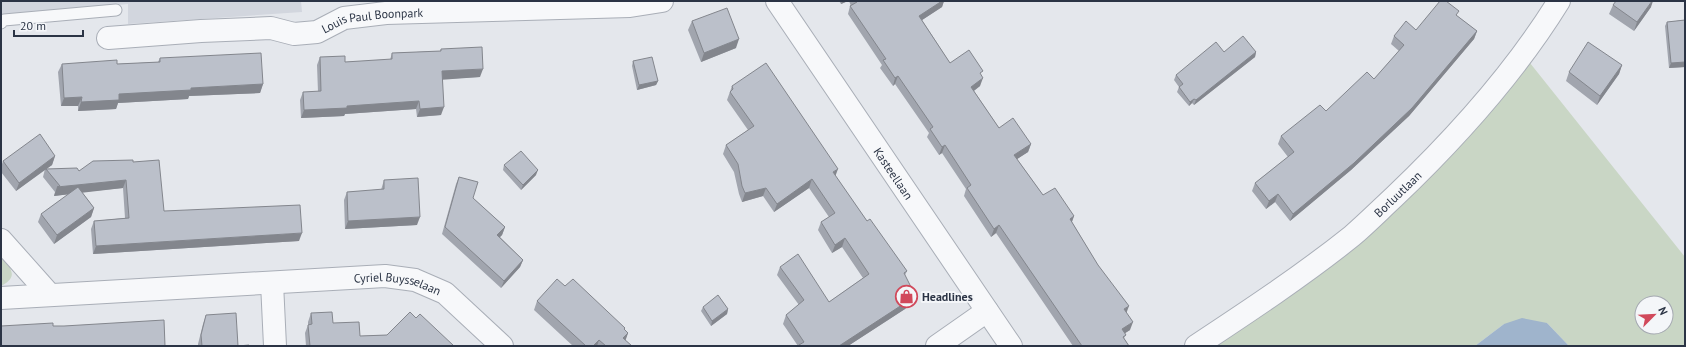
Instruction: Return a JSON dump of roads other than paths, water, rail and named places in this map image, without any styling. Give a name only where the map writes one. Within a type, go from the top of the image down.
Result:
[{"type":"street","name":"Louis Paul Boonpark","points":[[108,38],[201,31],[271,28],[294,34],[317,32],[344,18],[386,13],[630,6],[662,1]]},
{"type":"street","name":"Kasteellaan","points":[[777,1],[1011,346]]},
{"type":"street","name":"Borluutlaan","points":[[1196,346],[1288,284],[1352,235],[1416,175],[1483,106],[1539,33],[1559,1]]},
{"type":"street","points":[[1,240],[50,295]]},
{"type":"street","name":"Cyriel Buysselaan","points":[[1,298],[385,276],[415,280],[444,293],[502,346]]},
{"type":"street","points":[[272,283],[275,346]]},
{"type":"street","points":[[937,346],[987,311]]},
{"type":"lane","points":[[1,23],[4,20],[116,10]]},
{"type":"water","points":[[1522,318],[1547,323],[1569,346],[1475,346],[1504,324]]},
{"type":"place","name":"Headlines","points":[[907,296]]}]
